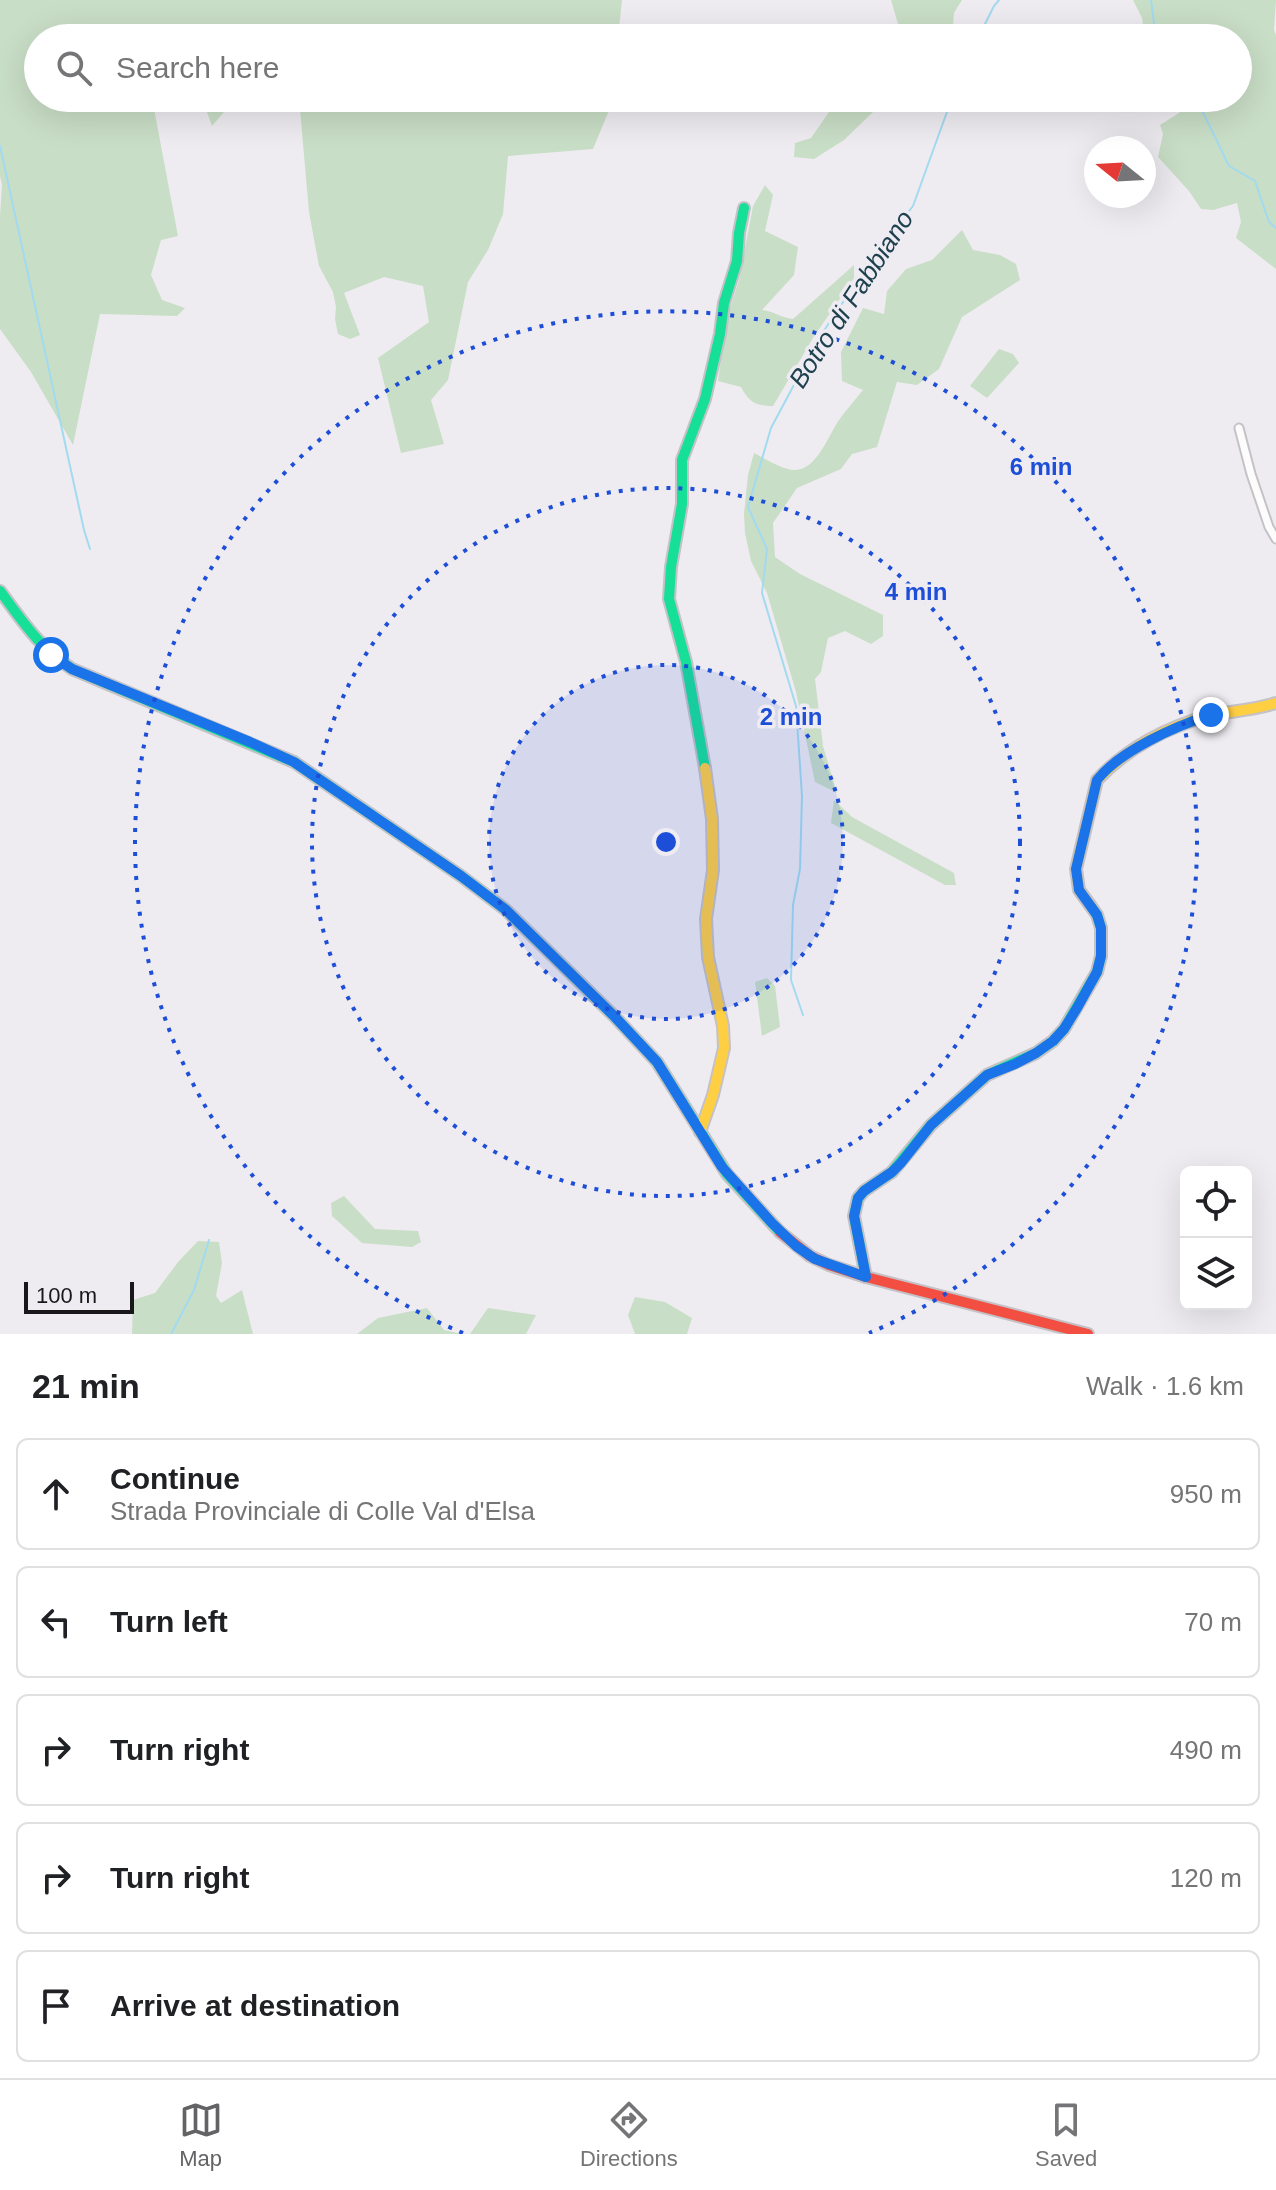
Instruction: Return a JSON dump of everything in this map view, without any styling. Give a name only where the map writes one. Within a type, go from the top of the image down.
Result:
[{"type":"street","points":[[700,1132],[724,1048],[723,1026],[708,957],[706,919],[713,870],[712,819],[686,662],[669,599],[682,504],[682,460],[705,399],[724,303],[737,261],[744,208]]},
{"type":"street","points":[[1239,428],[1251,474],[1276,539]]},
{"type":"street","points":[[0,591],[34,637],[51,655],[72,669],[294,762],[506,910],[657,1062],[733,1181],[786,1237],[806,1253],[823,1263],[866,1277],[1086,1333]]},
{"type":"street","points":[[866,1277],[854,1216],[858,1198],[892,1172],[931,1125],[987,1075],[1015,1064],[1053,1041],[1064,1029],[1097,972],[1101,956],[1101,928],[1097,915],[1079,890],[1076,869],[1097,780],[1105,769],[1126,753],[1191,721],[1276,703]]},
{"type":"green space","points":[[0,0],[622,0],[619,24],[24,24],[24,112],[155,112],[178,236],[161,240],[151,275],[162,300],[185,308],[177,316],[100,314],[73,445],[31,372],[0,329]]},
{"type":"green space","points":[[891,0],[962,0],[954,13],[953,24],[898,24]]},
{"type":"green space","points":[[1133,0],[1276,0],[1276,269],[1236,238],[1241,222],[1237,203],[1213,210],[1201,209],[1158,157],[1163,134],[1160,125],[1181,112],[1252,112],[1252,24],[1143,24]]},
{"type":"green space","points":[[207,112],[224,112],[212,126]]},
{"type":"green space","points":[[300,112],[608,112],[593,149],[508,156],[503,214],[488,250],[468,282],[448,380],[431,400],[444,444],[401,453],[378,358],[429,322],[423,286],[384,277],[344,293],[360,335],[350,339],[338,334],[333,292],[319,266],[309,212]]},
{"type":"green space","points":[[829,112],[873,112],[844,140],[814,159],[794,157],[795,143],[811,138]]},
{"type":"green space","points":[[765,185],[773,195],[765,231],[798,247],[794,275],[762,310],[793,319],[854,265],[854,278],[813,338],[773,406],[757,404],[741,387],[718,381],[726,321],[739,280],[753,206]]},
{"type":"green space","points":[[962,230],[973,250],[1000,255],[1016,264],[1020,280],[962,317],[939,369],[917,385],[897,382],[877,447],[852,454],[841,469],[797,488],[773,523],[775,557],[800,574],[883,615],[883,636],[871,644],[845,631],[828,638],[821,672],[815,679],[823,746],[837,793],[815,782],[796,692],[767,593],[751,561],[744,514],[748,475],[754,453],[790,470],[803,468],[816,458],[839,420],[863,390],[842,381],[841,352],[863,308],[884,314],[887,291],[906,269],[932,260]]},
{"type":"green space","points":[[999,349],[1013,354],[1019,363],[987,398],[970,386]]},
{"type":"green space","points":[[834,800],[852,817],[954,873],[956,885],[945,885],[831,823]]},
{"type":"green space","points":[[767,978],[775,986],[780,1027],[762,1036],[755,982]]},
{"type":"green space","points":[[344,1196],[375,1229],[418,1231],[421,1242],[412,1247],[362,1243],[332,1216],[331,1203]]},
{"type":"green space","points":[[198,1241],[219,1242],[222,1263],[216,1296],[221,1303],[242,1290],[253,1334],[132,1334],[133,1300],[155,1293]]},
{"type":"green space","points":[[635,1297],[665,1302],[692,1318],[687,1334],[635,1334],[628,1315]]},
{"type":"green space","points":[[427,1308],[444,1330],[462,1334],[357,1334],[378,1318]]},
{"type":"green space","points":[[488,1308],[536,1315],[526,1334],[470,1334]]},
{"type":"waterway","name":"Botro di Fabbiano","points":[[985,24],[999,0]]},
{"type":"waterway","points":[[1151,0],[1154,24]]},
{"type":"waterway","name":"Botro di Fabbiano","points":[[803,1015],[791,980],[793,905],[800,869],[802,796],[796,706],[762,593],[767,549],[748,507],[771,428],[819,338],[870,262],[913,206],[947,112]]},
{"type":"waterway","points":[[1203,112],[1229,166],[1255,181],[1269,222],[1276,228]]},
{"type":"waterway","points":[[0,146],[90,549]]},
{"type":"waterway","points":[[171,1334],[194,1290],[209,1240]]},
{"type":"traffic: fast","points":[[705,768],[686,662],[669,599],[671,567],[682,504],[682,460],[705,399],[724,303],[737,261],[744,208]]},
{"type":"traffic: fast","points":[[0,591],[41,643],[72,669],[294,762],[506,910],[657,1062],[727,1174],[780,1232]]},
{"type":"traffic: fast","points":[[866,1277],[854,1216],[858,1198],[892,1172],[931,1125],[987,1075],[1036,1053],[1064,1029],[1097,972],[1101,956],[1101,928],[1090,905]]},
{"type":"traffic: slow","points":[[1090,905],[1079,890],[1076,869],[1097,780],[1134,749],[1178,726],[1209,716],[1276,703]]},
{"type":"traffic: slow","points":[[700,1132],[724,1048],[723,1026],[708,957],[706,919],[713,870],[712,819],[705,768]]},
{"type":"traffic: jam","points":[[780,1232],[810,1256],[829,1265],[1088,1334]]},
{"type":"route","points":[[51,655],[72,669],[294,762],[506,910],[657,1062],[722,1167],[781,1233],[815,1259],[866,1277],[854,1216],[858,1198],[892,1172],[921,1135],[987,1075],[1015,1064],[1053,1041],[1064,1029],[1097,972],[1101,956],[1101,928],[1097,915],[1079,890],[1076,869],[1097,780],[1105,769],[1126,753],[1191,721],[1211,715]]}]
